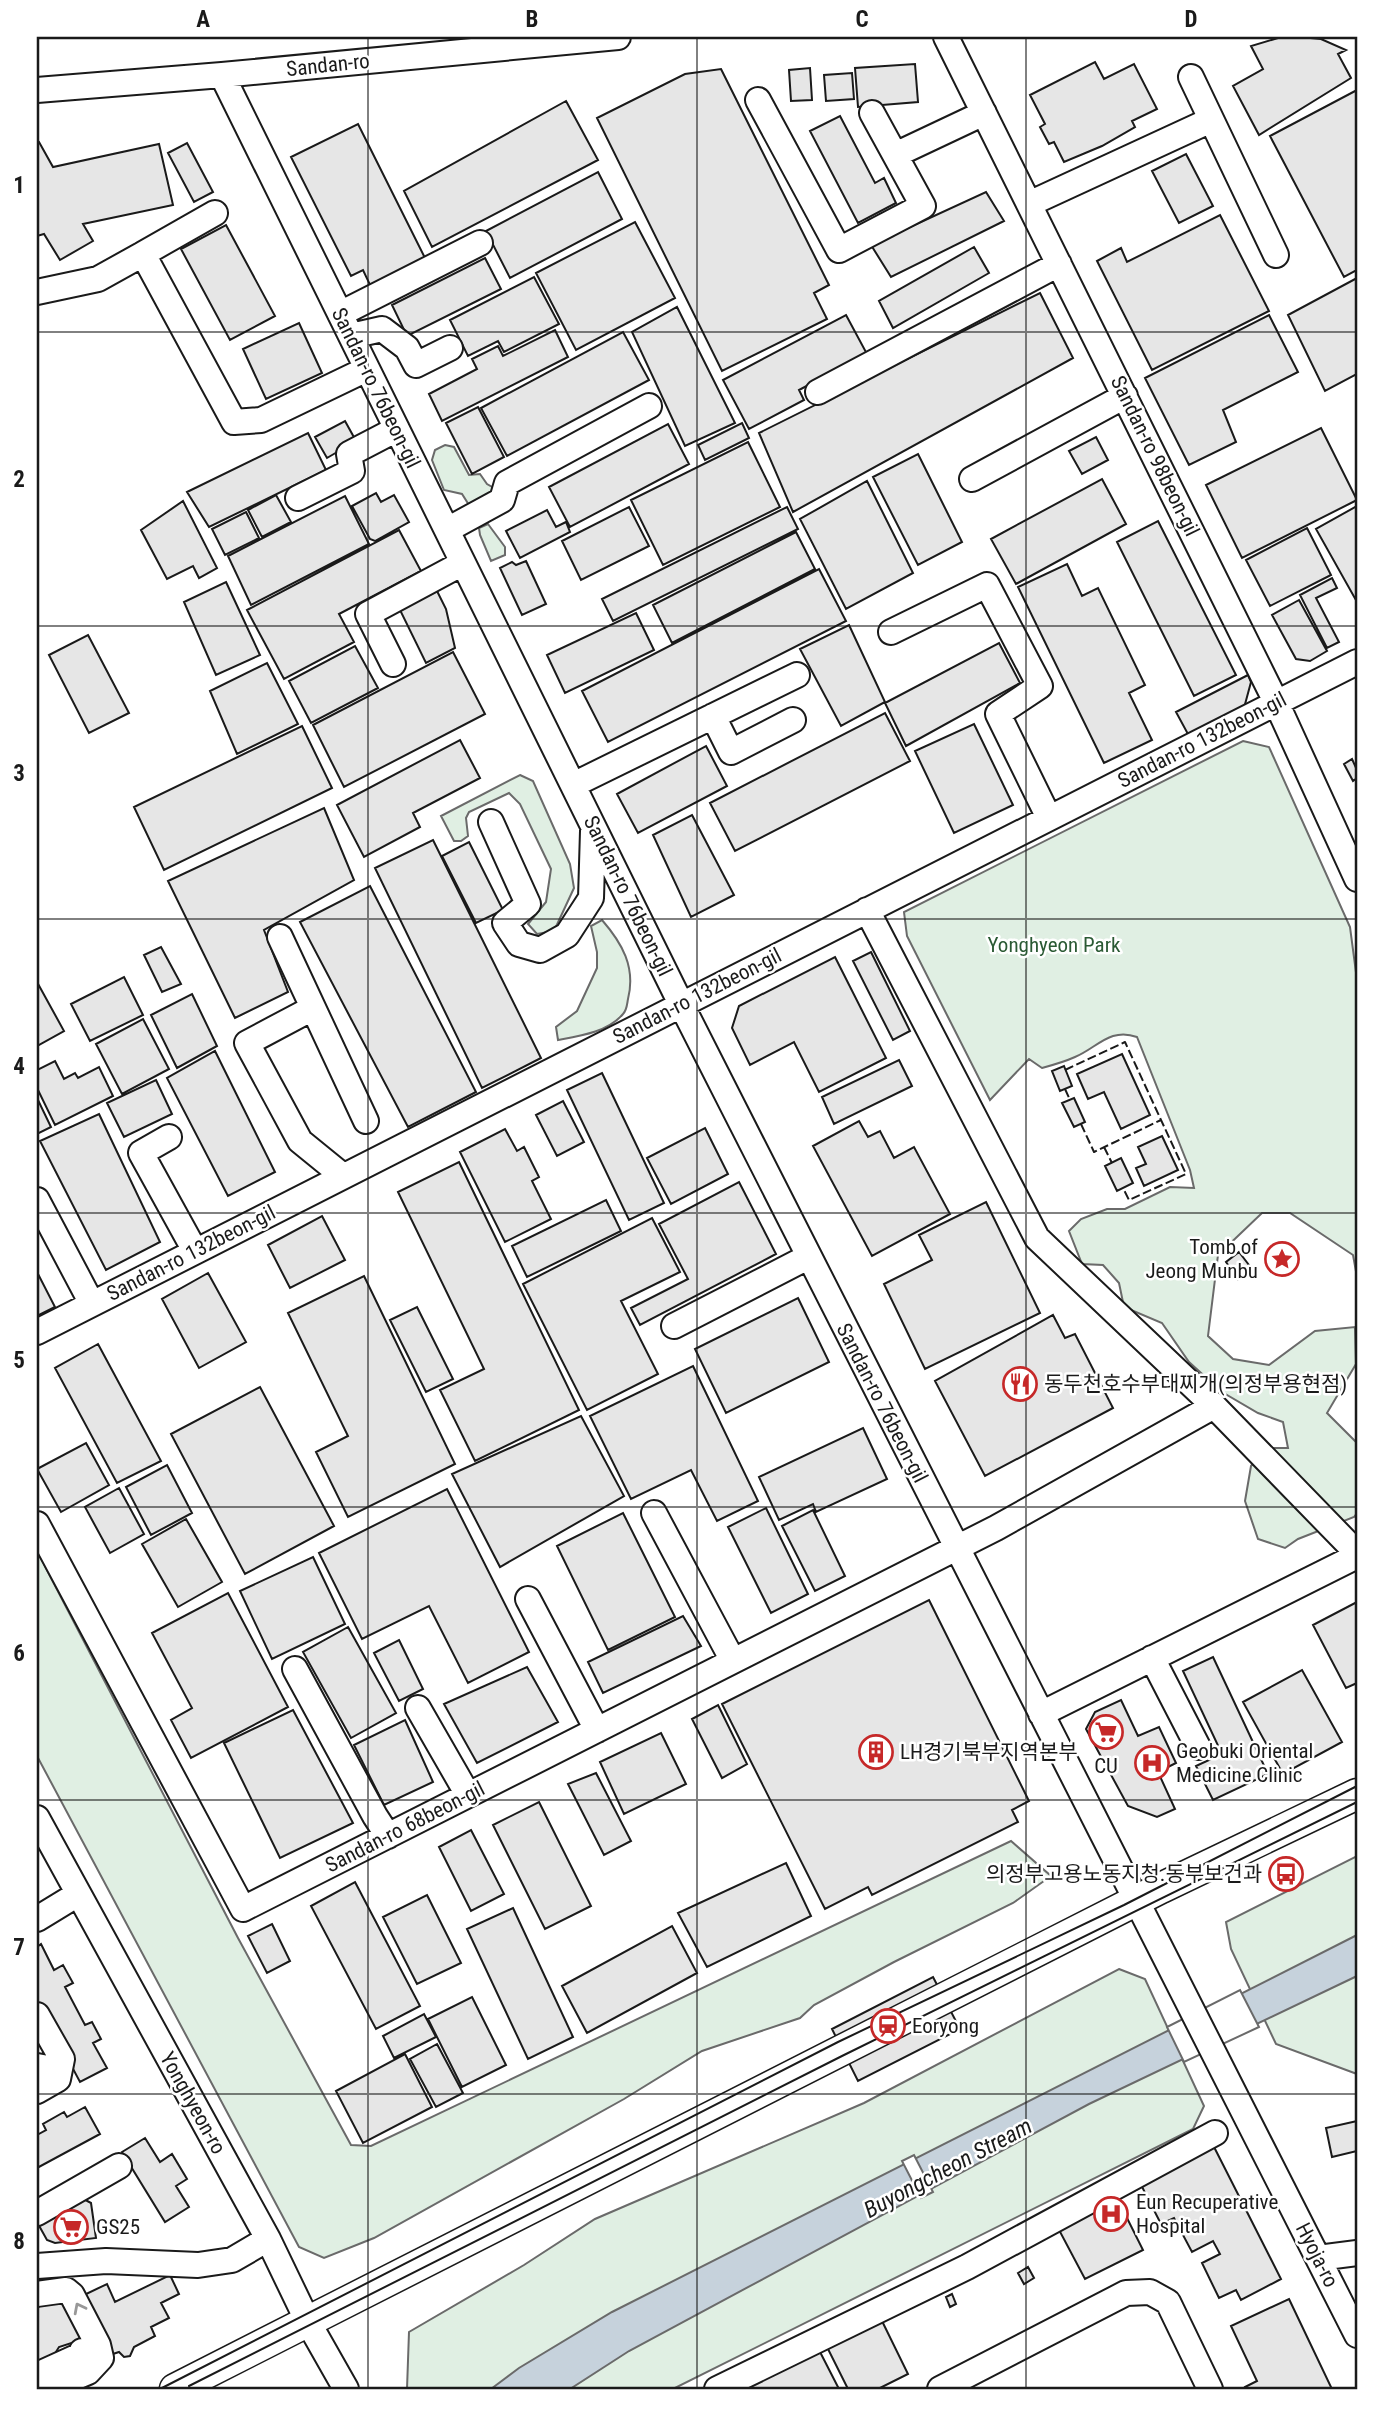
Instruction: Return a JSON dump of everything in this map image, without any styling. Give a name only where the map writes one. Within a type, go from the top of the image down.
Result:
[{"type":"main road","points":[[175,2389],[1138,1900],[1357,1794]]},
{"type":"street","name":"Sandan-ro","points":[[37,90],[618,37]]},
{"type":"street","name":"Sandan-ro 98beon-gil","points":[[946,37],[1276,702],[1357,879]]},
{"type":"street","name":"Sandan-ro 76beon-gil","points":[[222,75],[681,1004],[956,1549],[1138,1900]]},
{"type":"street","points":[[1191,77],[1276,255]]},
{"type":"street","points":[[758,100],[839,250],[923,206],[872,113]]},
{"type":"street","points":[[895,155],[984,113]]},
{"type":"street","points":[[1029,204],[1211,121]]},
{"type":"street","points":[[37,292],[98,279],[215,213]]},
{"type":"street","points":[[340,314],[480,243]]},
{"type":"street","points":[[143,254],[234,422],[261,420],[367,369]]},
{"type":"street","points":[[818,392],[1059,264]]},
{"type":"street","points":[[351,336],[382,330],[407,348],[416,365],[450,348]]},
{"type":"street","points":[[972,478],[1125,396]]},
{"type":"street","points":[[447,530],[502,500],[507,483],[649,406]]},
{"type":"street","points":[[298,498],[352,471],[349,454],[397,429]]},
{"type":"street","points":[[393,664],[368,614],[463,563]]},
{"type":"street","points":[[891,632],[987,585],[1040,686],[998,714],[1049,817]]},
{"type":"street","name":"Sandan-ro 132beon-gil","points":[[37,1332],[1357,662]]},
{"type":"street","points":[[573,785],[797,675]]},
{"type":"street","points":[[713,716],[731,752],[793,720]]},
{"type":"street","points":[[491,822],[528,904],[505,923],[519,944],[540,950],[567,935],[591,898],[593,827]]},
{"type":"street","points":[[867,910],[1037,1238],[1214,1406],[1357,1555],[1041,1714]]},
{"type":"street","points":[[280,937],[366,1121]]},
{"type":"street","points":[[313,1008],[247,1043],[300,1142],[343,1176]]},
{"type":"street","points":[[169,1137],[141,1153],[195,1251]]},
{"type":"street","points":[[37,1200],[92,1304]]},
{"type":"street","points":[[674,1326],[808,1257]]},
{"type":"street","name":"Sandan-ro 68beon-gil","points":[[37,1524],[243,1909],[956,1549],[1214,1406]]},
{"type":"street","points":[[654,1513],[733,1661]]},
{"type":"street","points":[[528,1599],[597,1730]]},
{"type":"street","points":[[1152,1658],[1198,1747]]},
{"type":"street","points":[[295,1669],[388,1836]]},
{"type":"street","points":[[418,1708],[468,1795]]},
{"type":"street","name":"Yonghyeon-ro","points":[[37,1818],[268,2239],[308,2322],[346,2389]]},
{"type":"street","points":[[37,1919],[78,1894]]},
{"type":"street","name":"Hyoja-ro","points":[[1138,1900],[1357,2335]]},
{"type":"street","points":[[37,2015],[62,2059],[48,2068],[58,2079],[37,2091]]},
{"type":"street","points":[[718,2389],[967,2267],[1215,2133]]},
{"type":"street","points":[[37,2213],[119,2166]]},
{"type":"street","points":[[37,2266],[106,2261],[198,2265],[232,2260],[268,2239]]},
{"type":"street","points":[[1318,2258],[1357,2253]]},
{"type":"street","points":[[37,2294],[66,2290],[72,2295],[99,2345],[101,2358],[88,2372],[48,2389]]},
{"type":"street","points":[[940,2389],[1126,2293],[1150,2292],[1168,2302],[1210,2389]]},
{"type":"street","points":[[37,2375],[81,2355],[82,2351]]},
{"type":"green space","points":[[445,445],[454,447],[469,475],[480,474],[487,484],[494,488],[485,499],[469,505],[462,494],[444,490],[432,460],[435,450]]},
{"type":"green space","points":[[488,524],[505,547],[505,555],[491,561],[479,528]]},
{"type":"green space","name":"Yonghyeon Park","points":[[1243,741],[1269,747],[1350,927],[1357,980],[1357,1277],[1353,1255],[1290,1213],[1262,1213],[1218,1255],[1208,1336],[1233,1359],[1269,1365],[1315,1331],[1355,1327],[1356,1364],[1327,1413],[1357,1443],[1357,1513],[1354,1517],[1298,1539],[1285,1548],[1258,1539],[1245,1501],[1251,1466],[1266,1448],[1288,1448],[1283,1422],[1258,1413],[1222,1392],[1189,1362],[1162,1323],[1124,1307],[1119,1283],[1103,1265],[1082,1264],[1069,1231],[1081,1219],[1107,1209],[1125,1209],[1170,1187],[1194,1188],[1190,1170],[1137,1037],[1111,1037],[1075,1057],[1042,1068],[1029,1059],[990,1100],[907,936],[904,912]]},
{"type":"green space","points":[[520,775],[533,781],[570,864],[574,888],[554,931],[537,934],[528,924],[546,902],[551,869],[520,804],[509,793],[469,812],[466,818],[468,836],[461,841],[454,841],[441,816]]},
{"type":"green space","points":[[602,920],[616,938],[629,966],[630,987],[626,1009],[617,1020],[602,1029],[558,1040],[556,1027],[577,1011],[597,968],[597,952],[591,926]]},
{"type":"green space","points":[[37,1551],[238,1938],[351,2145],[371,2146],[1011,1841],[1051,1876],[1013,1903],[814,2005],[800,2018],[702,2051],[624,2099],[374,2238],[324,2258],[299,2247],[37,1756]]},
{"type":"green space","points":[[1357,1856],[1357,2074],[1276,2044],[1231,1949],[1226,1922]]},
{"type":"green space","points":[[1119,1969],[1145,1979],[1204,2106],[1193,2129],[673,2389],[407,2389],[409,2332],[524,2265],[595,2219],[864,2103]]},
{"type":"water","name":"Buyongcheon Stream","points":[[1357,1935],[1357,1976],[1089,2104],[629,2351],[570,2389],[491,2389],[519,2368],[612,2312]]},
{"type":"pier","points":[[1240,1990],[1259,2027],[1184,2062],[1167,2027]]},
{"type":"pier","points":[[914,2155],[933,2192],[921,2198],[902,2161]]},
{"type":"building","points":[[1278,38],[1321,39],[1346,50],[1338,54],[1351,78],[1259,135],[1233,86],[1263,69],[1251,46]]},
{"type":"building","points":[[1095,62],[1104,79],[1134,64],[1157,109],[1132,121],[1135,127],[1102,146],[1064,162],[1054,142],[1049,144],[1040,127],[1045,124],[1030,95]]},
{"type":"building","points":[[915,64],[918,102],[858,107],[855,68]]},
{"type":"building","points":[[810,68],[812,100],[791,101],[789,70]]},
{"type":"building","points":[[721,69],[829,285],[814,293],[827,319],[722,371],[597,118],[685,74]]},
{"type":"building","points":[[852,73],[854,99],[826,101],[824,75]]},
{"type":"building","points":[[1357,90],[1357,270],[1344,277],[1270,136]]},
{"type":"building","points":[[566,101],[598,160],[432,247],[404,191]]},
{"type":"building","points":[[840,116],[875,183],[884,178],[896,203],[858,223],[810,131]]},
{"type":"building","points":[[358,124],[426,260],[371,287],[363,270],[351,276],[291,157]]},
{"type":"building","points":[[39,142],[53,167],[159,144],[173,205],[83,224],[93,241],[60,260],[44,234],[37,236]]},
{"type":"building","points":[[187,143],[213,192],[194,202],[168,153]]},
{"type":"building","points":[[1186,154],[1213,206],[1179,223],[1152,171]]},
{"type":"building","points":[[598,172],[622,219],[510,278],[486,231]]},
{"type":"building","points":[[986,192],[1004,221],[891,277],[871,245]]},
{"type":"building","points":[[1220,215],[1269,311],[1152,370],[1097,261],[1121,248],[1127,262]]},
{"type":"building","points":[[635,222],[675,298],[576,350],[536,273]]},
{"type":"building","points":[[226,225],[275,316],[230,340],[181,249]]},
{"type":"building","points":[[974,247],[989,273],[893,328],[879,301]]},
{"type":"building","points":[[485,258],[501,289],[407,336],[392,305]]},
{"type":"building","points":[[534,277],[559,324],[504,352],[498,341],[468,356],[450,320]]},
{"type":"building","points":[[1357,278],[1357,374],[1325,391],[1288,315]]},
{"type":"building","points":[[1040,293],[1073,358],[793,512],[759,433]]},
{"type":"building","points":[[677,307],[735,423],[685,446],[632,332]]},
{"type":"building","points":[[846,315],[867,354],[799,390],[804,400],[749,429],[723,380]]},
{"type":"building","points":[[1269,315],[1298,372],[1223,410],[1236,442],[1189,465],[1145,378]]},
{"type":"building","points":[[299,323],[322,373],[266,399],[243,349]]},
{"type":"building","points":[[555,330],[568,357],[442,421],[429,394],[477,369],[472,359],[498,346],[503,356]]},
{"type":"building","points":[[623,332],[649,380],[507,456],[481,408]]},
{"type":"building","points":[[478,407],[504,457],[472,474],[446,423]]},
{"type":"building","points":[[345,421],[356,441],[327,458],[315,437]]},
{"type":"building","points":[[742,423],[749,438],[705,460],[698,445]]},
{"type":"building","points":[[668,424],[689,464],[570,527],[549,487]]},
{"type":"building","points":[[1321,428],[1357,500],[1242,558],[1206,485]]},
{"type":"building","points":[[308,433],[326,470],[209,527],[187,492]]},
{"type":"building","points":[[1096,437],[1108,460],[1082,474],[1069,451]]},
{"type":"building","points":[[748,442],[780,507],[663,565],[631,500]]},
{"type":"building","points":[[918,454],[962,542],[918,565],[873,477]]},
{"type":"building","points":[[1102,479],[1126,524],[1016,584],[991,539]]},
{"type":"building","points":[[867,481],[913,573],[846,609],[800,519]]},
{"type":"building","points":[[376,493],[381,502],[394,495],[409,522],[375,541],[370,539],[352,506]]},
{"type":"building","points":[[276,495],[291,522],[262,537],[248,510]]},
{"type":"building","points":[[345,496],[369,544],[251,605],[228,556]]},
{"type":"building","points":[[183,501],[217,568],[199,578],[193,566],[167,579],[141,530]]},
{"type":"building","points":[[1357,506],[1357,602],[1316,529]]},
{"type":"building","points":[[629,507],[649,546],[581,580],[562,541]]},
{"type":"building","points":[[787,507],[798,529],[613,621],[602,599]]},
{"type":"building","points":[[547,510],[556,527],[566,522],[570,532],[520,558],[506,531]]},
{"type":"building","points":[[246,512],[259,538],[225,555],[212,529]]},
{"type":"building","points":[[1158,521],[1236,675],[1194,696],[1117,542]]},
{"type":"building","points":[[1307,528],[1331,575],[1270,606],[1246,560]]},
{"type":"building","points":[[399,530],[421,571],[339,614],[354,642],[284,679],[247,610]]},
{"type":"building","points":[[796,532],[815,569],[672,643],[653,605]]},
{"type":"building","points":[[526,561],[546,604],[522,615],[500,568],[512,562],[516,565]]},
{"type":"building","points":[[1067,564],[1082,596],[1098,588],[1145,685],[1129,693],[1152,740],[1104,763],[1018,587]]},
{"type":"building","points":[[819,569],[846,621],[608,742],[582,691]]},
{"type":"building","points":[[1332,578],[1337,588],[1316,598],[1339,642],[1327,648],[1300,595]]},
{"type":"building","points":[[226,582],[260,655],[216,675],[184,602]]},
{"type":"building","points":[[437,591],[446,609],[455,648],[426,663],[400,610]]},
{"type":"building","points":[[1299,600],[1327,651],[1310,661],[1296,659],[1272,615]]},
{"type":"building","points":[[636,613],[654,650],[565,693],[547,655]]},
{"type":"building","points":[[849,625],[885,702],[841,726],[800,649]]},
{"type":"building","points":[[88,635],[129,713],[89,733],[49,655]]},
{"type":"building","points":[[999,643],[1020,683],[906,746],[885,703]]},
{"type":"building","points":[[355,646],[378,688],[311,723],[289,681]]},
{"type":"building","points":[[453,652],[485,714],[344,787],[313,725]]},
{"type":"building","points":[[267,663],[298,724],[237,754],[210,691]]},
{"type":"building","points":[[1248,675],[1251,682],[1244,708],[1189,736],[1176,712]]},
{"type":"building","points":[[885,713],[910,761],[735,851],[710,803]]},
{"type":"building","points":[[974,724],[1013,805],[954,833],[915,751]]},
{"type":"building","points":[[302,726],[332,788],[164,870],[134,807]]},
{"type":"building","points":[[460,740],[480,778],[413,813],[420,827],[364,857],[337,805]]},
{"type":"building","points":[[706,746],[727,786],[638,833],[617,794]]},
{"type":"building","points":[[1352,759],[1357,770],[1357,778],[1353,781],[1344,764]]},
{"type":"building","points":[[324,808],[354,880],[264,930],[288,992],[235,1018],[168,881]]},
{"type":"building","points":[[692,815],[734,895],[691,917],[653,835]]},
{"type":"building","points":[[433,840],[541,1058],[482,1088],[375,868]]},
{"type":"building","points":[[469,842],[503,910],[476,923],[442,856]]},
{"type":"building","points":[[370,886],[476,1092],[408,1127],[300,922]]},
{"type":"building","points":[[161,947],[181,984],[162,992],[144,955]]},
{"type":"building","points":[[871,952],[910,1031],[893,1040],[853,961]]},
{"type":"building","points":[[835,957],[886,1058],[819,1092],[794,1042],[750,1065],[732,1028],[739,1006]]},
{"type":"building","points":[[124,977],[143,1015],[90,1041],[71,1004]]},
{"type":"building","points":[[37,982],[64,1031],[37,1046]]},
{"type":"building","points":[[192,994],[217,1046],[177,1068],[151,1015]]},
{"type":"building","points":[[143,1019],[169,1069],[122,1094],[96,1044]]},
{"type":"building","points":[[215,1051],[275,1172],[228,1196],[167,1078]]},
{"type":"building","points":[[1122,1054],[1150,1115],[1121,1129],[1104,1092],[1088,1099],[1077,1074]]},
{"type":"building","points":[[899,1060],[912,1086],[834,1124],[822,1097]]},
{"type":"building","points":[[55,1061],[64,1079],[75,1073],[78,1078],[99,1067],[113,1096],[55,1125],[37,1088],[37,1070]]},
{"type":"building","points":[[1064,1066],[1072,1086],[1060,1091],[1052,1071]]},
{"type":"building","points":[[602,1073],[664,1203],[629,1220],[567,1090]]},
{"type":"building","points":[[156,1080],[172,1114],[124,1137],[107,1103]]},
{"type":"building","points":[[37,1098],[51,1127],[37,1134]]},
{"type":"building","points":[[1074,1098],[1085,1122],[1074,1127],[1062,1103]]},
{"type":"building","points":[[563,1101],[584,1142],[557,1156],[536,1115]]},
{"type":"building","points":[[99,1114],[160,1242],[106,1270],[40,1141]]},
{"type":"building","points":[[859,1121],[868,1137],[880,1131],[894,1158],[914,1147],[950,1214],[872,1256],[813,1146]]},
{"type":"building","points":[[705,1128],[728,1174],[671,1204],[647,1158]]},
{"type":"building","points":[[505,1129],[517,1151],[524,1147],[539,1177],[532,1181],[551,1219],[505,1242],[460,1152]]},
{"type":"building","points":[[1162,1136],[1178,1170],[1144,1186],[1136,1168],[1146,1164],[1138,1147]]},
{"type":"building","points":[[1121,1158],[1133,1183],[1117,1191],[1105,1166]]},
{"type":"building","points":[[459,1162],[579,1410],[475,1461],[440,1390],[484,1369],[398,1192]]},
{"type":"building","points":[[739,1182],[776,1254],[640,1325],[631,1308],[688,1279],[659,1224]]},
{"type":"building","points":[[606,1200],[621,1231],[527,1277],[512,1246]]},
{"type":"building","points":[[986,1202],[1040,1313],[925,1369],[884,1284],[932,1260],[919,1235]]},
{"type":"building","points":[[322,1216],[345,1260],[290,1288],[268,1245]]},
{"type":"building","points":[[652,1218],[680,1272],[621,1301],[658,1374],[587,1410],[523,1284]]},
{"type":"building","points":[[1239,1252],[1252,1269],[1238,1279],[1226,1262]]},
{"type":"building","points":[[37,1272],[55,1307],[37,1316]]},
{"type":"building","points":[[208,1273],[246,1342],[199,1368],[162,1299]]},
{"type":"building","points":[[364,1276],[455,1464],[348,1517],[316,1452],[348,1436],[288,1313]]},
{"type":"building","points":[[798,1298],[829,1362],[726,1413],[695,1349]]},
{"type":"building","points":[[417,1307],[453,1379],[426,1392],[390,1320]]},
{"type":"building","points":[[1053,1315],[1065,1338],[1075,1334],[1113,1408],[985,1476],[935,1381]]},
{"type":"building","points":[[98,1344],[161,1461],[117,1483],[55,1368]]},
{"type":"building","points":[[693,1366],[758,1501],[717,1521],[691,1470],[631,1499],[590,1416]]},
{"type":"building","points":[[260,1387],[334,1526],[245,1574],[171,1434]]},
{"type":"building","points":[[581,1416],[624,1496],[500,1567],[452,1474]]},
{"type":"building","points":[[863,1428],[887,1479],[816,1512],[813,1504],[779,1520],[759,1477]]},
{"type":"building","points":[[86,1443],[109,1485],[61,1512],[37,1469]]},
{"type":"building","points":[[167,1465],[192,1513],[151,1535],[126,1487]]},
{"type":"building","points":[[119,1488],[144,1534],[110,1553],[85,1507]]},
{"type":"building","points":[[447,1489],[529,1652],[468,1683],[429,1606],[362,1639],[319,1553]]},
{"type":"building","points":[[766,1508],[808,1594],[771,1613],[728,1527]]},
{"type":"building","points":[[813,1510],[845,1576],[815,1591],[782,1526]]},
{"type":"building","points":[[623,1513],[675,1617],[608,1650],[557,1546]]},
{"type":"building","points":[[186,1519],[222,1582],[178,1607],[142,1544]]},
{"type":"building","points":[[313,1557],[345,1624],[272,1659],[240,1591]]},
{"type":"building","points":[[228,1593],[288,1707],[191,1758],[171,1720],[192,1708],[152,1633]]},
{"type":"building","name":"LH경기북부지역본부","points":[[929,1600],[1029,1801],[1012,1810],[1018,1822],[872,1895],[868,1887],[825,1909],[722,1704]]},
{"type":"building","points":[[1357,1602],[1357,1683],[1346,1688],[1313,1625]]},
{"type":"building","points":[[683,1616],[701,1646],[603,1693],[588,1662]]},
{"type":"building","points":[[348,1627],[396,1713],[351,1738],[303,1652]]},
{"type":"building","points":[[399,1640],[423,1689],[399,1701],[374,1653]]},
{"type":"building","points":[[1213,1657],[1268,1774],[1213,1800],[1196,1766],[1222,1754],[1183,1671]]},
{"type":"building","points":[[527,1667],[558,1722],[477,1763],[444,1704]]},
{"type":"building","points":[[1302,1670],[1342,1742],[1283,1774],[1243,1702]]},
{"type":"building","points":[[1121,1700],[1138,1736],[1159,1727],[1176,1763],[1158,1772],[1175,1809],[1157,1817],[1128,1806],[1086,1729],[1095,1712]]},
{"type":"building","points":[[718,1705],[747,1764],[722,1778],[692,1719]]},
{"type":"building","points":[[293,1710],[353,1823],[280,1858],[224,1743]]},
{"type":"building","points":[[405,1720],[433,1782],[384,1805],[354,1745]]},
{"type":"building","points":[[661,1733],[686,1784],[624,1814],[600,1762]]},
{"type":"building","points":[[596,1773],[631,1841],[604,1855],[568,1784]]},
{"type":"building","points":[[539,1802],[591,1906],[545,1929],[493,1825]]},
{"type":"building","points":[[471,1830],[504,1894],[471,1911],[439,1847]]},
{"type":"building","points":[[786,1863],[811,1916],[707,1967],[678,1913]]},
{"type":"building","points":[[355,1882],[420,2006],[376,2029],[311,1906]]},
{"type":"building","points":[[427,1895],[461,1963],[417,1984],[383,1917]]},
{"type":"building","points":[[513,1908],[573,2037],[528,2059],[467,1929]]},
{"type":"building","points":[[272,1924],[290,1961],[267,1973],[248,1936]]},
{"type":"building","points":[[672,1926],[697,1973],[587,2033],[562,1986]]},
{"type":"building","points":[[41,1944],[54,1970],[63,1965],[73,1983],[65,1987],[85,2025],[92,2022],[101,2039],[93,2043],[107,2068],[80,2082],[37,2001],[37,1947]]},
{"type":"building","points":[[933,1977],[960,2029],[858,2081],[832,2029]]},
{"type":"building","points":[[472,1997],[506,2065],[462,2087],[428,2019]]},
{"type":"building","points":[[424,2014],[436,2037],[394,2058],[383,2036]]},
{"type":"building","points":[[437,2044],[463,2093],[436,2107],[410,2059]]},
{"type":"building","points":[[405,2054],[432,2107],[363,2143],[336,2091]]},
{"type":"building","points":[[85,2107],[100,2134],[37,2168],[37,2135],[46,2130],[43,2124],[64,2112],[67,2117]]},
{"type":"building","points":[[1357,2121],[1357,2151],[1332,2157],[1326,2128]]},
{"type":"building","points":[[145,2138],[160,2162],[172,2154],[187,2179],[176,2186],[189,2207],[165,2222],[122,2152]]},
{"type":"building","points":[[1211,2141],[1281,2279],[1241,2300],[1236,2290],[1219,2298],[1202,2263],[1220,2254],[1213,2241],[1192,2252],[1174,2218],[1161,2224],[1138,2179]]},
{"type":"building","points":[[80,2197],[91,2203],[96,2238],[55,2243],[47,2240],[37,2222]]},
{"type":"building","points":[[1117,2198],[1143,2250],[1085,2279],[1058,2228]]},
{"type":"building","points":[[1028,2267],[1034,2278],[1024,2284],[1018,2273]]},
{"type":"building","points":[[170,2275],[179,2294],[161,2303],[169,2318],[151,2327],[155,2336],[134,2347],[130,2356],[124,2357],[119,2352],[113,2354],[84,2295],[107,2284],[115,2302]]},
{"type":"building","points":[[952,2294],[956,2304],[950,2307],[946,2297]]},
{"type":"building","points":[[1289,2299],[1331,2387],[1246,2389],[1245,2387],[1257,2381],[1231,2326]]},
{"type":"building","points":[[72,2301],[90,2337],[59,2347],[46,2368],[37,2362],[37,2310],[40,2304]]},
{"type":"building","points":[[882,2321],[908,2374],[878,2389],[848,2389],[827,2347]]},
{"type":"building","points":[[818,2348],[839,2389],[753,2389],[750,2383]]},
{"type":"tram line","points":[[160,2389],[838,2042],[1124,1905],[1357,1786]]},
{"type":"tram line","points":[[189,2386],[842,2056],[1357,1802]]},
{"type":"fence","points":[[1065,1070],[1125,1042],[1186,1174],[1129,1200],[1123,1188]]},
{"type":"fence","points":[[1065,1089],[1070,1100]]},
{"type":"fence","points":[[1081,1124],[1094,1152],[1161,1120]]},
{"type":"fence","points":[[1104,1147],[1112,1163]]},
{"type":"place","name":"Tomb of Jeong Munbu","points":[[1282,1259]]},
{"type":"place","name":"동두천호수부대찌개(의정부용현점)","points":[[1020,1384]]},
{"type":"place","name":"CU","points":[[1106,1732]]},
{"type":"place","name":"LH경기북부지역본부","points":[[876,1752]]},
{"type":"place","name":"Geobuki Oriental Medicine Clinic","points":[[1152,1763]]},
{"type":"place","name":"의정부고용노동지청.동부보건과","points":[[1286,1874]]},
{"type":"place","name":"Eoryong","points":[[888,2026]]},
{"type":"place","name":"Eun Recuperative Hospital","points":[[1111,2214]]},
{"type":"place","name":"GS25","points":[[71,2227]]}]
